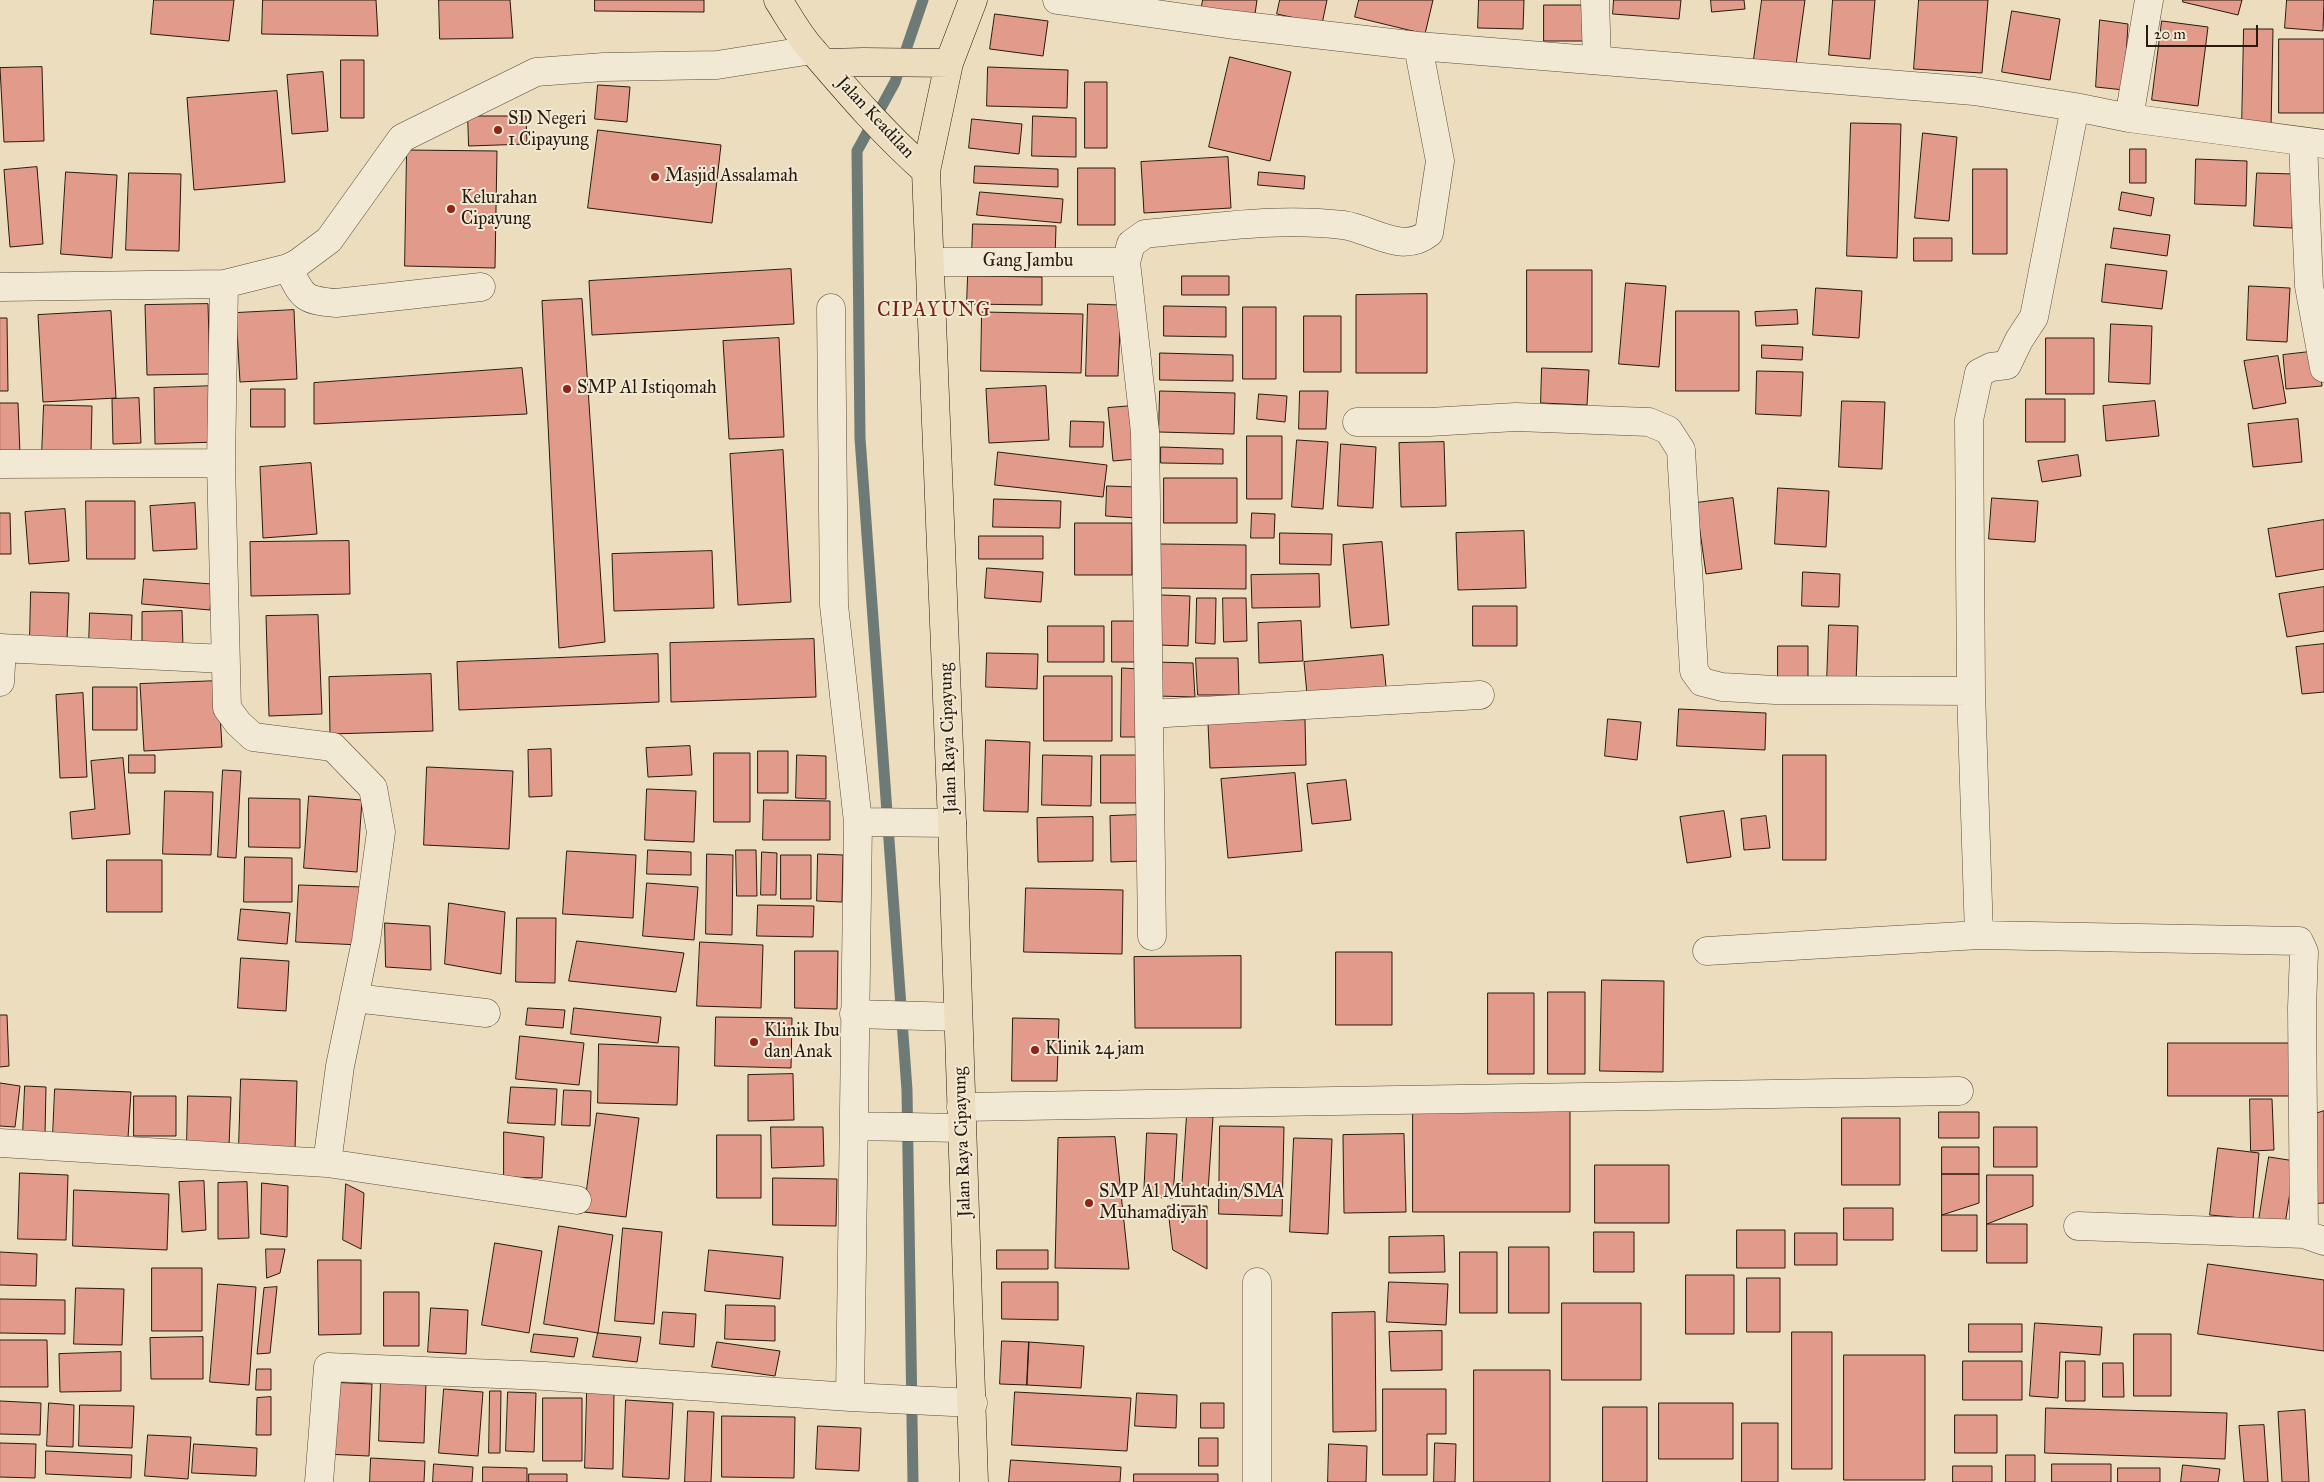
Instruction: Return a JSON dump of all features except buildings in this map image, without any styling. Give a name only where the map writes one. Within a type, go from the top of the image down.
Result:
[{"type":"main road","name":"Jalan Keadilan","points":[[778,0],[819,57],[849,94],[890,139],[926,171]]},
{"type":"main road","name":"Jalan Raya Cipayung","points":[[973,0],[949,63],[926,171],[952,823],[961,1117],[962,1402],[974,1482]]},
{"type":"main road","name":"Jalan Keadilan","points":[[819,57],[863,62],[949,63]]},
{"type":"street","points":[[1057,0],[1227,24],[1418,46],[1974,91],[2129,118],[2313,143],[2309,286],[2324,368]]},
{"type":"street","points":[[1595,0],[1597,60]]},
{"type":"street","points":[[2129,118],[2149,0]]},
{"type":"street","points":[[1152,936],[1145,432],[1126,262],[1131,244],[1145,234],[1301,221],[1345,225],[1404,243],[1419,241],[1429,233],[1440,161],[1418,46]]},
{"type":"street","points":[[0,287],[224,284],[288,268],[298,263],[329,240],[402,138],[536,72],[604,67],[717,65],[819,57]]},
{"type":"street","points":[[1979,935],[1971,690],[1969,420],[1979,373],[1991,367],[2007,365],[2018,340],[2034,317],[2074,107]]},
{"type":"street","name":"Gang Jambu","points":[[930,262],[1126,262]]},
{"type":"street","points":[[288,268],[302,294],[313,301],[336,303],[482,287]]},
{"type":"street","points":[[224,284],[221,463],[227,708],[238,723],[253,737],[333,746],[373,788],[381,832],[366,941],[340,1066],[327,1163]]},
{"type":"street","points":[[831,308],[834,605],[866,821],[862,1014],[863,1126],[850,1397]]},
{"type":"street","points":[[1357,422],[1429,422],[1516,418],[1649,422],[1668,430],[1681,450],[1694,671],[1702,682],[1722,687],[1775,690],[1971,690]]},
{"type":"street","points":[[0,464],[221,463]]},
{"type":"street","points":[[0,682],[1,648],[225,659]]},
{"type":"street","points":[[1149,714],[1480,695]]},
{"type":"street","points":[[866,821],[952,823]]},
{"type":"street","points":[[1707,951],[1979,935],[2298,941],[2304,952],[2302,1008],[2314,1237],[2078,1226]]},
{"type":"street","points":[[354,998],[486,1013]]},
{"type":"street","points":[[862,1014],[958,1016]]},
{"type":"street","points":[[863,1126],[934,1127],[961,1117],[1959,1090]]},
{"type":"street","points":[[0,1143],[327,1163],[577,1200]]},
{"type":"street","points":[[1257,1282],[1257,1482]]},
{"type":"street","points":[[319,1482],[328,1367],[545,1376],[850,1397],[962,1402]]},
{"type":"waterway","points":[[913,1482],[907,1090],[860,438],[857,151],[895,82],[923,0]]},
{"type":"place","name":"SD Negeri 1 Cipayung","points":[[498,130]]},
{"type":"place","name":"Masjid Assalamah","points":[[655,177]]},
{"type":"place","name":"Kelurahan Cipayung","points":[[451,209]]},
{"type":"place","name":"SMP Al Istiqomah","points":[[567,389]]},
{"type":"place","name":"Klinik Ibu dan Anak","points":[[754,1042]]},
{"type":"place","name":"Klinik 24 jam","points":[[1035,1050]]},
{"type":"place","name":"SMP Al Muhtadin/SMA Muhamadiyah","points":[[1089,1203]]},
{"type":"district","name":"CIPAYUNG","points":[[934,311]]}]
